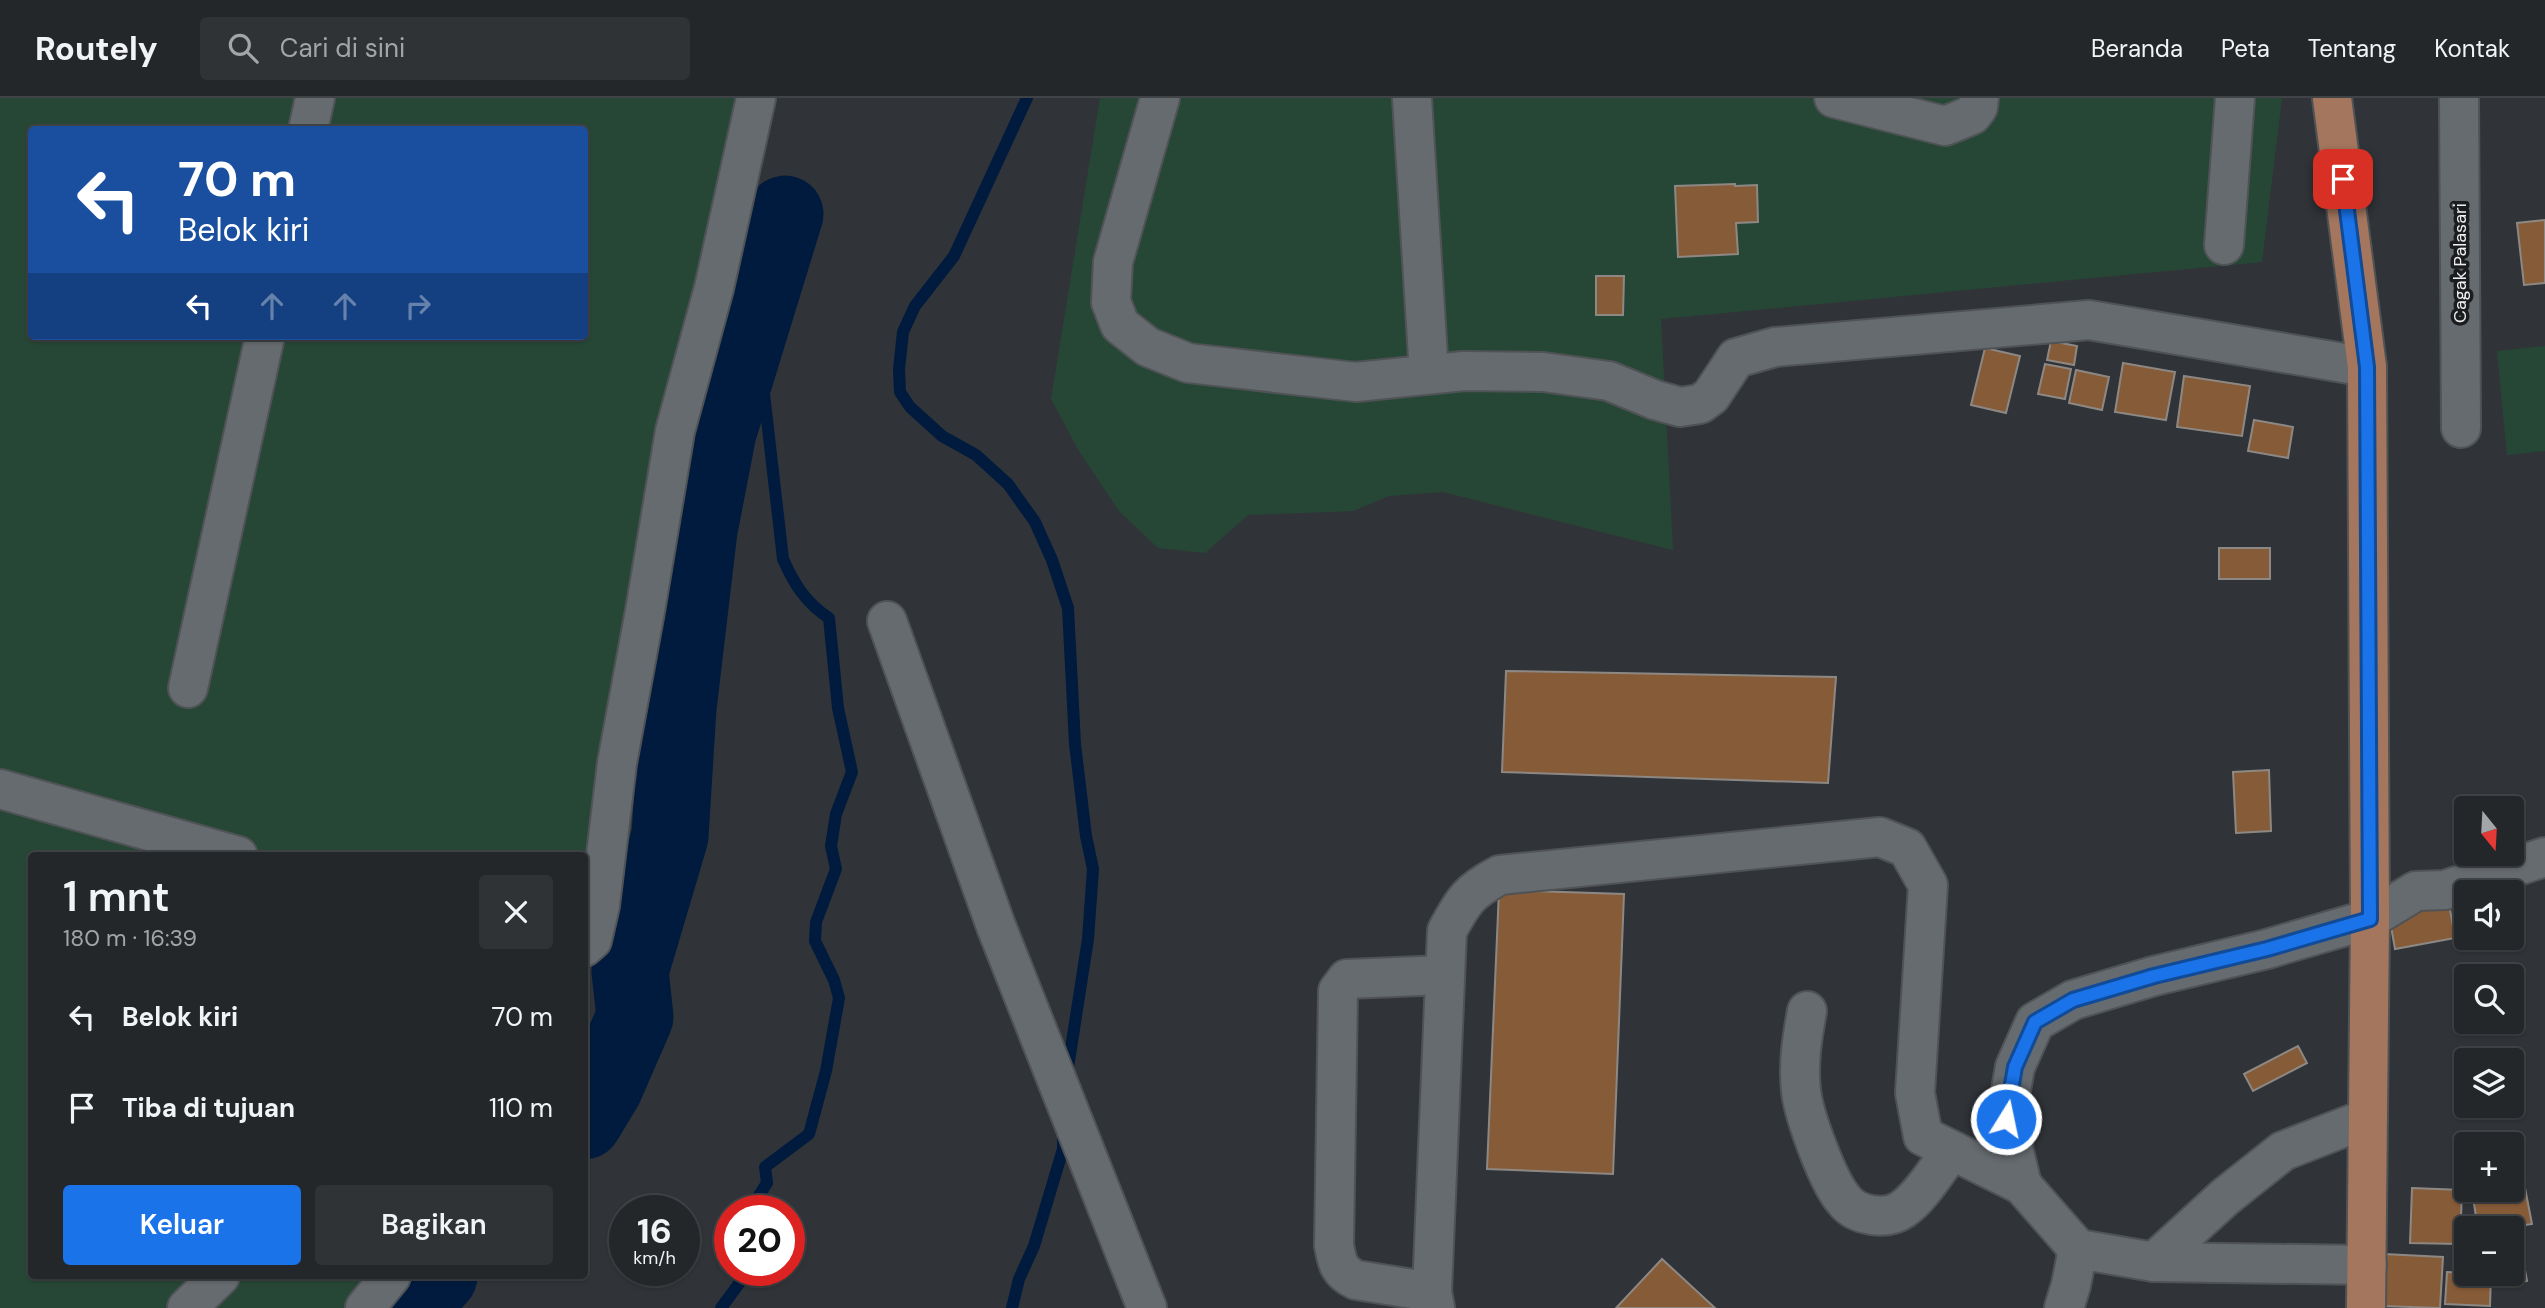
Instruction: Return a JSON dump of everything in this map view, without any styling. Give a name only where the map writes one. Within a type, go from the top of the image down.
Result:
[{"type":"main road","points":[[2332,98],[2367,367],[2370,919],[2366,1308]]},
{"type":"street","points":[[309,126],[315,98]]},
{"type":"street","points":[[588,944],[600,905],[617,763],[675,431],[714,288],[756,98]]},
{"type":"street","points":[[1160,98],[1114,262],[1111,302],[1119,325],[1148,347],[1188,363],[1356,382],[1464,371],[1543,372],[1609,380],[1655,400],[1680,407],[1700,404],[1711,396],[1736,358],[1775,347],[2089,320],[2367,367]]},
{"type":"street","points":[[1412,98],[1429,374]]},
{"type":"street","points":[[1834,98],[1945,126],[1972,116],[1978,107],[1979,98]]},
{"type":"street","points":[[2224,245],[2235,98]]},
{"type":"street","name":"Cagak Palasari","points":[[2459,98],[2461,428]]},
{"type":"street","points":[[188,688],[264,340]]},
{"type":"street","points":[[887,621],[996,926],[1147,1308]]},
{"type":"street","points":[[0,789],[224,852]]},
{"type":"street","points":[[1445,975],[1347,979],[1338,992],[1334,1245],[1338,1267],[1356,1280],[1433,1300],[1447,931],[1460,906],[1476,887],[1500,875],[1880,836],[1907,848],[1928,886],[1914,1093],[1923,1136],[2022,1185],[2078,1249],[2154,1262],[2367,1265]]},
{"type":"street","points":[[2022,1185],[2006,1119],[2015,1067],[2035,1022],[2073,1000],[2370,919],[2416,891],[2445,890],[2545,857]]},
{"type":"street","points":[[1807,1011],[1799,1059],[1801,1094],[1835,1186],[1845,1202],[1854,1209],[1876,1216],[1902,1210],[1951,1152]]},
{"type":"street","points":[[2154,1262],[2225,1197],[2283,1151],[2368,1118]]},
{"type":"street","points":[[2064,1308],[2078,1249]]},
{"type":"street","points":[[187,1308],[217,1279]]},
{"type":"street","points":[[365,1308],[389,1279]]},
{"type":"green space","points":[[0,98],[763,98],[588,879],[588,852],[28,852],[28,1279],[371,1279],[348,1308],[0,1308]]},
{"type":"green space","points":[[1100,98],[2282,98],[2262,262],[1661,319],[1673,550],[1443,492],[1389,496],[1353,511],[1248,515],[1205,553],[1158,548],[1119,511],[1079,451],[1051,399]]},
{"type":"green space","points":[[2545,346],[2545,451],[2507,455],[2497,351]]},
{"type":"building","points":[[1757,185],[1758,222],[1736,223],[1738,254],[1678,257],[1675,186]]},
{"type":"building","points":[[2545,220],[2545,283],[2524,285],[2517,223]]},
{"type":"building","points":[[1596,276],[1624,276],[1623,315],[1596,315]]},
{"type":"building","points":[[2051,341],[2077,346],[2074,365],[2047,360]]},
{"type":"building","points":[[1985,348],[2020,356],[2006,413],[1971,405]]},
{"type":"building","points":[[2123,363],[2175,372],[2166,420],[2115,412]]},
{"type":"building","points":[[2045,364],[2071,369],[2065,399],[2038,394]]},
{"type":"building","points":[[2076,370],[2109,377],[2102,410],[2069,403]]},
{"type":"building","points":[[2184,376],[2250,386],[2242,436],[2177,427]]},
{"type":"building","points":[[2254,420],[2293,427],[2288,458],[2248,451]]},
{"type":"building","points":[[2219,548],[2270,548],[2270,579],[2219,579]]},
{"type":"building","points":[[1506,671],[1836,677],[1828,783],[1502,772]]},
{"type":"building","points":[[2269,770],[2271,831],[2236,833],[2233,772]]},
{"type":"building","points":[[1499,890],[1624,894],[1613,1174],[1487,1169]]},
{"type":"building","points":[[2449,904],[2454,938],[2395,949],[2389,915]]},
{"type":"building","points":[[2298,1046],[2307,1063],[2253,1091],[2244,1074]]},
{"type":"building","points":[[2412,1188],[2454,1190],[2454,1202],[2462,1202],[2461,1216],[2454,1216],[2454,1244],[2410,1243]]},
{"type":"building","points":[[2524,1188],[2532,1224],[2524,1225],[2524,1216],[2476,1216],[2474,1202],[2524,1202]]},
{"type":"building","points":[[2384,1254],[2443,1257],[2440,1308],[2381,1306]]},
{"type":"building","points":[[1662,1259],[1715,1308],[1616,1308]]},
{"type":"building","points":[[2447,1272],[2454,1272],[2454,1286],[2491,1286],[2490,1306],[2445,1304]]},
{"type":"waterway","points":[[1027,98],[954,256],[915,306],[903,332],[899,369],[900,392],[910,407],[942,436],[976,455],[1008,484],[1035,522],[1052,560],[1068,608],[1075,744],[1086,836],[1093,869],[1088,939],[1067,1074]]},
{"type":"waterway","points":[[588,1114],[605,1086],[635,1017],[630,971],[670,836],[678,708],[699,530],[718,432],[785,214]]},
{"type":"waterway","points":[[759,1195],[767,1183],[765,1167],[809,1134],[826,1071],[839,998],[834,980],[815,941],[816,922],[836,869],[831,846],[836,814],[852,772],[838,708],[829,618],[802,592],[783,559],[763,385],[761,286]]},
{"type":"waterway","points":[[1012,1308],[1019,1279],[1034,1246],[1063,1149],[1063,1134]]},
{"type":"waterway","points":[[408,1308],[436,1279]]},
{"type":"waterway","points":[[721,1308],[737,1286]]},
{"type":"route","points":[[2006,1119],[2015,1067],[2035,1022],[2073,1000],[2370,919],[2367,367],[2343,179]]}]
